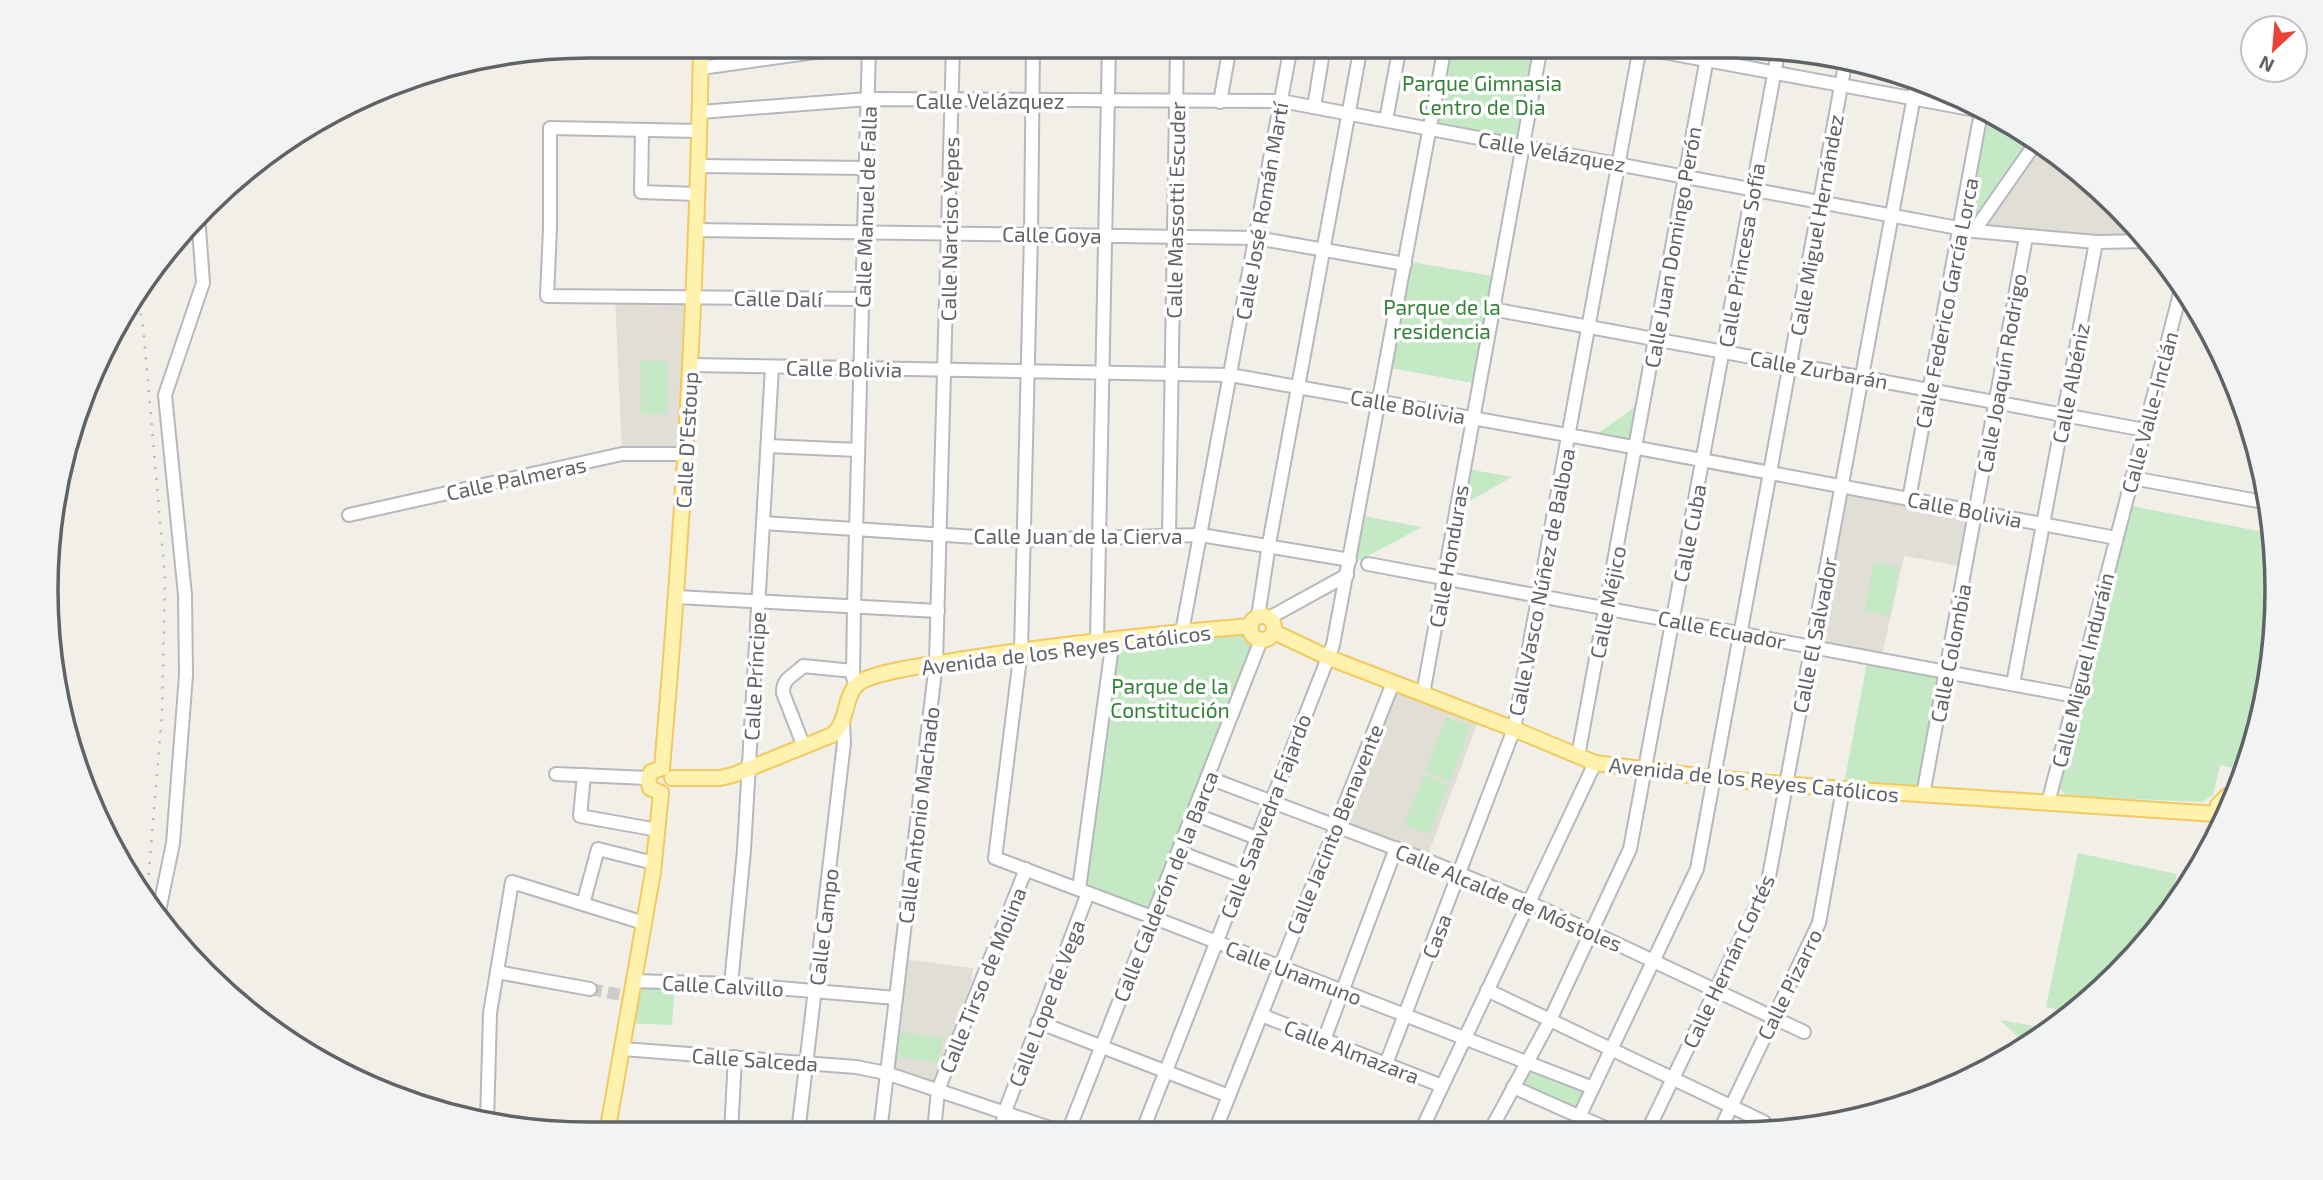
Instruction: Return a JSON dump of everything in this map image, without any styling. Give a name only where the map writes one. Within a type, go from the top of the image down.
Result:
[{"type":"main road","name":"Calle D'Estoup","points":[[667,773],[690,365],[701,58]]},
{"type":"main road","name":"Avenida de los Reyes Católicos","points":[[856,686],[873,677],[936,663],[1021,650],[1105,639],[1262,627],[1327,657],[1595,763],[1713,778],[2048,803],[2213,819]]},
{"type":"main road","points":[[661,793],[650,788],[648,778],[654,770],[720,778],[748,770],[832,735],[839,731],[850,695],[856,686]]},
{"type":"main road","points":[[661,793],[671,787],[667,773]]},
{"type":"main road","points":[[609,1122],[645,923],[661,793]]},
{"type":"street","points":[[701,68],[772,58]]},
{"type":"street","name":"Calle Manuel de Falla","points":[[861,368],[869,58]]},
{"type":"street","name":"Calle Narciso Yepes","points":[[946,370],[953,58]]},
{"type":"street","points":[[1021,650],[1033,58]]},
{"type":"street","name":"Calle Lope de Vega","points":[[1003,1122],[1084,891],[1105,639],[1100,539],[1109,58]]},
{"type":"street","name":"Calle Massotti Escuder","points":[[1169,535],[1177,58]]},
{"type":"street","points":[[1220,102],[1228,58]]},
{"type":"street","name":"Calle José Román Martí","points":[[1182,632],[1289,58]]},
{"type":"street","points":[[1314,107],[1322,58]]},
{"type":"street","name":"Calle Calderón de la Barca","points":[[1072,1122],[1209,778],[1262,627],[1269,544],[1359,58]]},
{"type":"street","points":[[1386,120],[1398,58]]},
{"type":"street","name":"Calle Saavedra Fajardo","points":[[1146,1122],[1333,645],[1441,58]]},
{"type":"street","name":"Calle Honduras","points":[[1423,694],[1539,58]]},
{"type":"street","name":"Calle Vasco Núñez de Balboa","points":[[1514,729],[1637,58]]},
{"type":"street","points":[[1696,58],[1951,105]]},
{"type":"street","name":"Calle Juan Domingo Perón","points":[[1636,448],[1706,60]]},
{"type":"street","name":"Calle Princesa Sofía","points":[[1703,461],[1777,60]]},
{"type":"street","name":"Calle Miguel Hernández","points":[[1579,1117],[1697,869],[1844,70]]},
{"type":"street","name":"Calle El Salvador","points":[[1786,784],[1915,90]]},
{"type":"street","name":"Calle Velázquez","points":[[700,112],[868,99],[1281,102],[1967,229],[2096,242],[2135,241]]},
{"type":"street","name":"Calle Federico García Lorca","points":[[1909,499],[1929,389],[1967,229],[1983,121]]},
{"type":"street","name":"Calle Dalí","points":[[642,130],[550,128],[547,296],[862,299]]},
{"type":"street","points":[[697,194],[641,192],[642,130],[699,131]]},
{"type":"street","points":[[1967,229],[2031,149]]},
{"type":"street","points":[[698,166],[866,168]]},
{"type":"street","points":[[160,904],[173,843],[186,675],[185,595],[165,395],[203,283],[199,230]]},
{"type":"street","name":"Calle Goya","points":[[696,230],[1256,238],[1405,264]]},
{"type":"street","name":"Calle Joaquín Rodrigo","points":[[1976,510],[2026,236]]},
{"type":"street","name":"Calle Albéniz","points":[[2013,684],[2096,242]]},
{"type":"street","name":"Calle Valle-Inclán","points":[[2116,538],[2179,299]]},
{"type":"street","name":"Calle Zurbarán","points":[[1492,309],[2145,430]]},
{"type":"street","name":"Calle Bolivia","points":[[690,365],[1230,375],[1770,472],[2116,538]]},
{"type":"street","name":"Calle Príncipe","points":[[731,984],[744,850],[772,367]]},
{"type":"street","points":[[856,686],[853,671],[853,607],[861,368]]},
{"type":"street","name":"Calle Antonio Machado","points":[[881,1122],[936,663],[946,370]]},
{"type":"street","points":[[768,446],[858,450]]},
{"type":"street","name":"Calle Méjico","points":[[1578,756],[1636,448]]},
{"type":"street","name":"Calle Palmeras","points":[[349,515],[622,454],[685,454]]},
{"type":"street","name":"Calle Cuba","points":[[1495,1122],[1550,1020],[1630,849],[1703,461]]},
{"type":"street","points":[[2132,478],[2258,501]]},
{"type":"street","name":"Calle Colombia","points":[[1923,795],[1976,510]]},
{"type":"street","name":"Calle Juan de la Cierva","points":[[763,523],[1022,540],[1200,535],[1269,544],[1350,560]]},
{"type":"street","name":"Calle Miguel Induráin","points":[[2048,803],[2116,538]]},
{"type":"street","name":"Calle Ecuador","points":[[1368,564],[2075,696]]},
{"type":"street","points":[[1262,627],[1347,575]]},
{"type":"street","points":[[677,597],[938,611]]},
{"type":"street","name":"Calle Unamuno","points":[[1021,650],[995,858],[1592,1088]]},
{"type":"street","points":[[804,747],[783,693],[785,680],[795,675],[803,666],[853,671]]},
{"type":"street","name":"Calle Jacinto Benavente","points":[[1219,1122],[1393,683]]},
{"type":"street","name":"Calle Campo","points":[[799,1122],[844,743],[843,722]]},
{"type":"street","name":"Casa","points":[[1386,1064],[1514,729]]},
{"type":"street","points":[[1425,1122],[1595,763]]},
{"type":"street","points":[[556,774],[648,778]]},
{"type":"street","points":[[584,775],[580,816],[658,830]]},
{"type":"street","name":"Calle Alcalde de Móstoles","points":[[1209,778],[1396,848],[1528,902],[1804,1032]]},
{"type":"street","name":"Calle Hernán Cortés","points":[[1652,1122],[1768,882],[1786,784]]},
{"type":"street","name":"Calle Pizarro","points":[[1724,1122],[1819,923],[1843,789]]},
{"type":"street","points":[[1194,814],[1256,838]]},
{"type":"street","points":[[1324,1040],[1396,848]]},
{"type":"street","points":[[583,904],[598,849],[654,863]]},
{"type":"street","points":[[1179,852],[1242,876]]},
{"type":"street","name":"Calle Tirso de Molina","points":[[935,1122],[938,1090],[1026,869]]},
{"type":"street","points":[[487,1112],[490,1013],[512,882],[645,923]]},
{"type":"street","points":[[497,972],[590,989]]},
{"type":"street","name":"Calle Calvillo","points":[[634,981],[731,984],[896,998]]},
{"type":"street","points":[[1487,990],[1762,1121]]},
{"type":"street","name":"Calle Almazara","points":[[1261,1015],[1443,1086]]},
{"type":"street","points":[[1038,1022],[1229,1096]]},
{"type":"street","name":"Calle Salceda","points":[[623,1049],[856,1066],[886,1073],[1030,1122]]},
{"type":"street","points":[[732,1122],[735,1057]]},
{"type":"street","points":[[1513,1087],[1591,1122]]},
{"type":"shaded area","points":[[2031,149],[2084,190],[2134,240],[1974,231]]},
{"type":"shaded area","points":[[615,296],[693,297],[685,454],[622,454]]},
{"type":"shaded area","points":[[1843,486],[1971,509],[1961,566],[1904,556],[1881,660],[1812,647]]},
{"type":"shaded area","points":[[1393,683],[1480,716],[1426,860],[1336,826]]},
{"type":"shaded area","points":[[905,959],[973,968],[971,984],[933,1080],[892,1068]]},
{"type":"green space","name":"Parque Gimnasia Centro de Dia","points":[[1443,58],[1523,58],[1538,61],[1522,146],[1430,129]]},
{"type":"green space","points":[[1980,119],[2031,149],[1974,231],[1961,228]]},
{"type":"green space","name":"Parque de la residencia","points":[[1405,261],[1498,277],[1479,384],[1385,367]]},
{"type":"green space","points":[[641,361],[667,361],[667,414],[641,414]]},
{"type":"green space","points":[[1645,400],[1636,448],[1594,436]]},
{"type":"green space","points":[[1468,469],[1512,477],[1466,503],[1462,499]]},
{"type":"green space","points":[[2132,506],[2262,532],[2265,590],[2261,659],[2247,728],[2234,768],[2220,765],[2213,795],[2202,802],[2066,796],[2060,788]]},
{"type":"green space","points":[[1363,516],[1422,527],[1360,560],[1356,557]]},
{"type":"green space","points":[[1874,562],[1899,567],[1890,616],[1865,611]]},
{"type":"green space","name":"Parque de la Constitución","points":[[1252,627],[1265,632],[1152,917],[1079,889],[1113,639]]},
{"type":"green space","points":[[1868,657],[1947,672],[1923,795],[1843,789]]},
{"type":"green space","points":[[1446,717],[1471,726],[1450,782],[1425,772]]},
{"type":"green space","points":[[1424,775],[1449,785],[1429,834],[1404,825]]},
{"type":"green space","points":[[2078,853],[2177,874],[2174,889],[2133,941],[2109,966],[2060,1010],[2046,1007]]},
{"type":"green space","points":[[634,981],[675,982],[672,1025],[627,1023]]},
{"type":"green space","points":[[2000,1020],[2038,1027],[2020,1038]]},
{"type":"green space","points":[[901,1032],[943,1038],[939,1063],[897,1057]]},
{"type":"green space","points":[[1527,1062],[1593,1088],[1579,1117],[1513,1087]]},
{"type":"tunnel","points":[[590,989],[632,997]]},
{"type":"railway","points":[[140,306],[165,577],[162,714],[148,887]]}]
